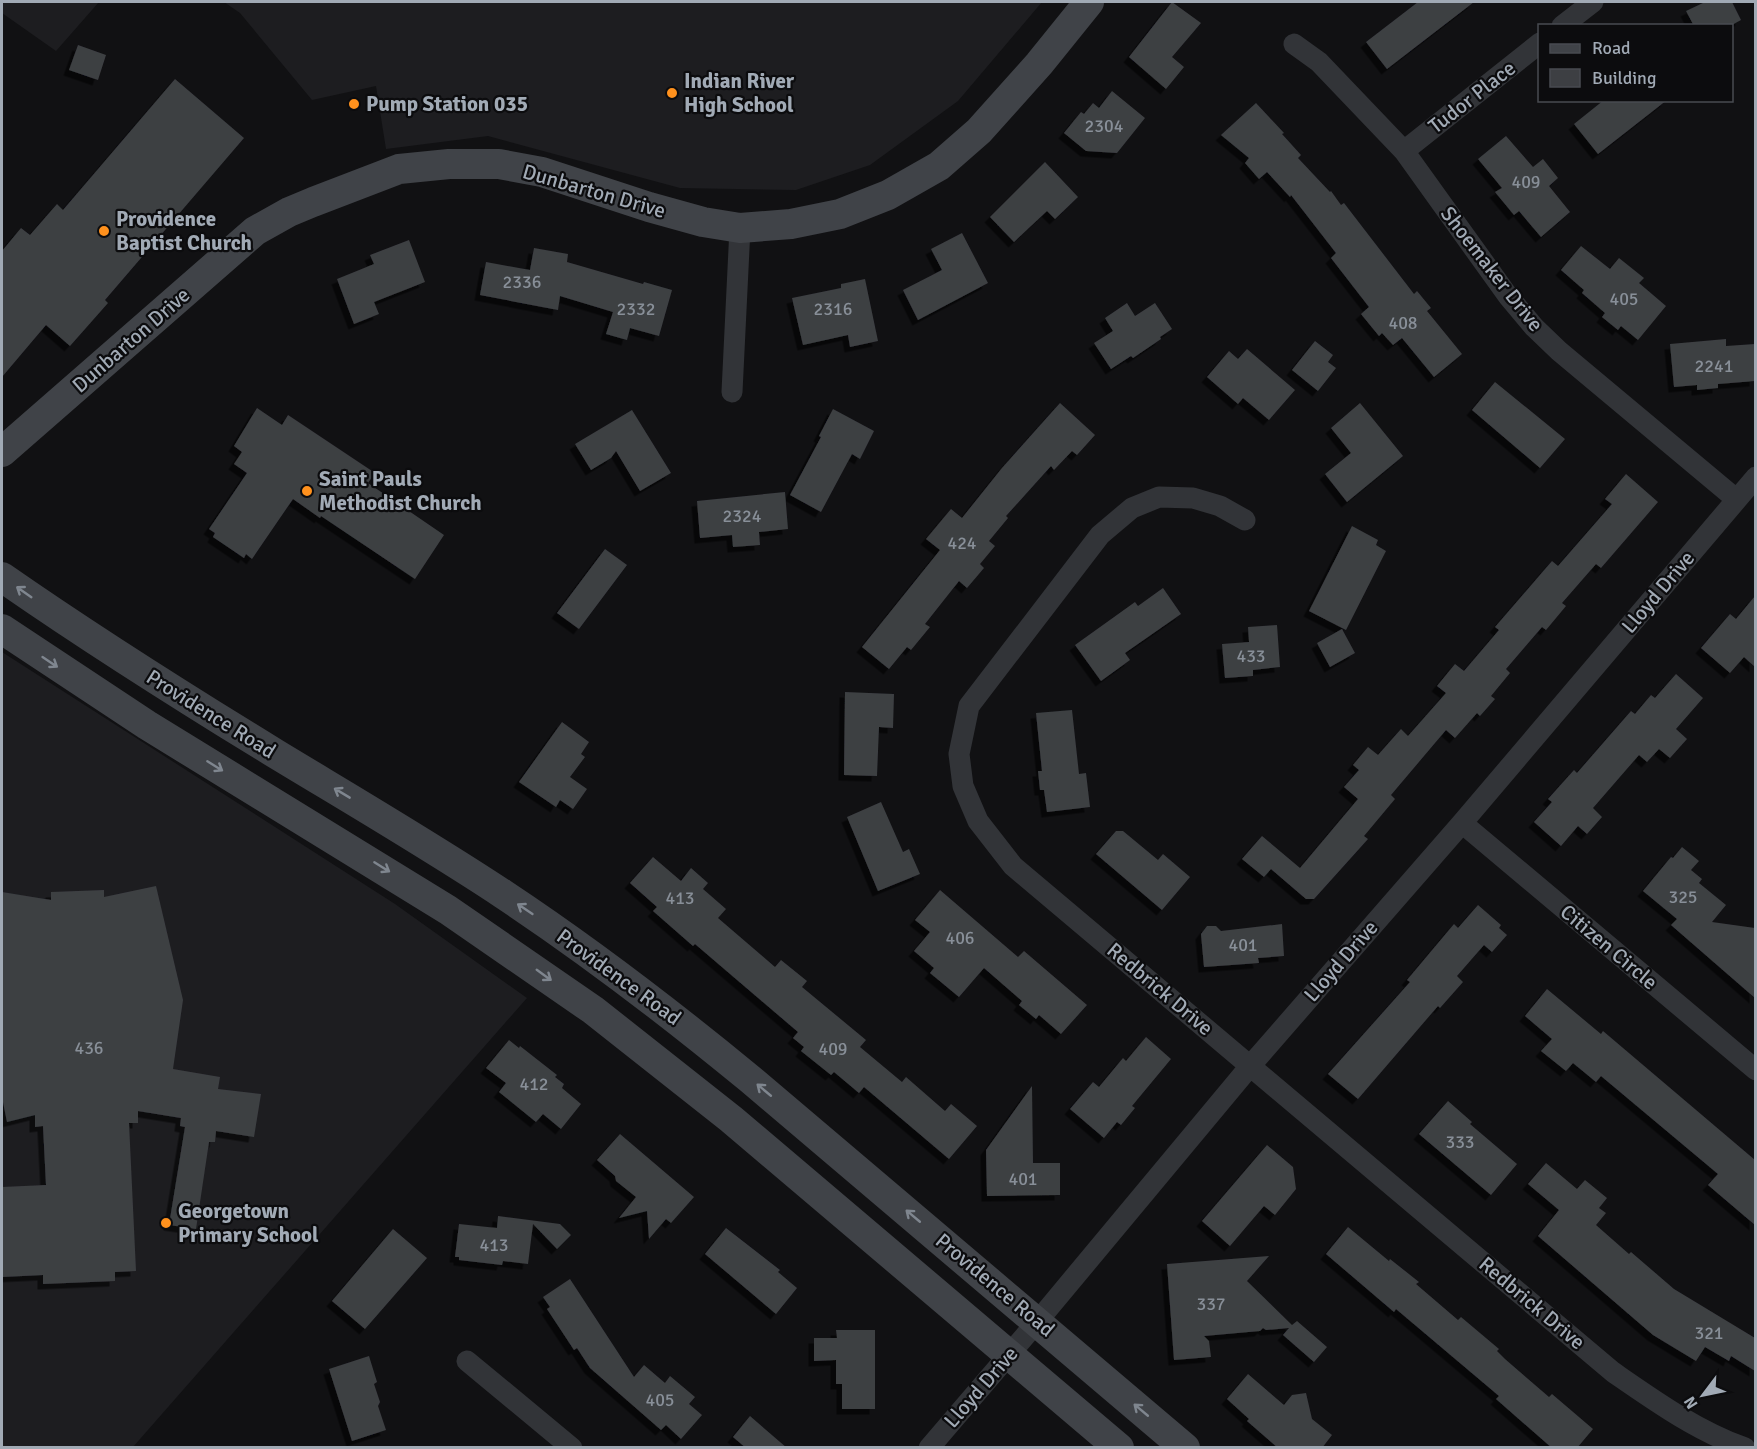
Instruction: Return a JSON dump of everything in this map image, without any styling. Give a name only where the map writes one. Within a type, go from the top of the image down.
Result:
[{"type":"main road","name":"Dunbarton Drive","points":[[2,452],[255,231],[289,212],[338,191],[399,169],[449,164],[499,164],[542,172],[703,222],[740,228],[791,224],[840,214],[888,195],[939,166],[979,131],[1039,64],[1089,2]]},
{"type":"main road","name":"Providence Road","points":[[2,577],[124,660],[474,876],[611,970],[750,1078],[1185,1448]]},
{"type":"main road","name":"Providence Road","points":[[2,630],[147,725],[448,910],[593,1010],[731,1119],[1119,1448]]},
{"type":"street","points":[[1565,24],[1593,2]]},
{"type":"street","name":"Shoemaker Drive","points":[[1294,44],[1319,62],[1404,151],[1508,296],[1534,327],[1559,351],[1736,499]]},
{"type":"street","name":"Tudor Place","points":[[1404,151],[1538,44]]},
{"type":"street","points":[[732,392],[740,228]]},
{"type":"street","name":"Lloyd Drive","points":[[929,1448],[1251,1065],[1462,823],[1755,477]]},
{"type":"street","name":"Redbrick Drive","points":[[1245,520],[1220,506],[1193,498],[1159,497],[1132,508],[1100,535],[969,706],[959,754],[963,786],[978,821],[1013,866],[1613,1372],[1672,1412],[1745,1448]]},
{"type":"street","name":"Citizen Circle","points":[[1462,823],[1755,1070]]},
{"type":"street","points":[[467,1361],[572,1448]]},
{"type":"shaded area","points":[[2,2],[99,2],[56,51],[2,13]]},
{"type":"shaded area","name":"Indian River High School","points":[[224,2],[1042,2],[958,101],[870,165],[796,190],[680,188],[488,136],[386,149],[376,86],[312,100],[240,13]]},
{"type":"shaded area","name":"Georgetown Primary School","points":[[2,652],[395,904],[527,998],[133,1447],[2,1447]]},
{"type":"building","points":[[1172,2],[1201,23],[1172,57],[1184,67],[1166,89],[1129,57]]},
{"type":"building","points":[[1418,2],[1474,2],[1387,69],[1366,42]]},
{"type":"building","points":[[1705,2],[1732,2],[1741,20],[1733,24],[1693,24],[1686,11]]},
{"type":"building","points":[[78,45],[106,55],[98,80],[69,70]]},
{"type":"building","name":"Providence Baptist Church","points":[[175,79],[244,138],[105,300],[108,303],[70,346],[46,325],[2,377],[2,251],[21,228],[30,235],[57,204],[63,210]]},
{"type":"building","points":[[1112,91],[1145,118],[1117,153],[1086,151],[1064,133],[1081,112],[1084,114],[1093,103],[1099,108]]},
{"type":"building","points":[[1602,102],[1664,102],[1598,154],[1574,124]]},
{"type":"building","points":[[1256,103],[1301,155],[1298,158],[1331,191],[1341,205],[1344,203],[1414,294],[1417,291],[1431,308],[1427,311],[1462,354],[1434,377],[1402,338],[1393,345],[1382,333],[1379,336],[1361,314],[1369,307],[1331,258],[1336,253],[1291,195],[1290,197],[1267,172],[1259,179],[1245,163],[1249,158],[1221,135]]},
{"type":"building","points":[[1506,136],[1533,167],[1543,159],[1558,178],[1549,186],[1570,212],[1541,237],[1519,211],[1514,215],[1495,192],[1502,188],[1478,159]]},
{"type":"building","points":[[1045,162],[1078,197],[1055,219],[1047,211],[1014,242],[990,217]]},
{"type":"building","points":[[962,233],[988,283],[918,320],[903,290],[942,270],[931,249]]},
{"type":"building","points":[[409,240],[425,282],[374,302],[379,314],[354,324],[337,279],[374,264],[370,255]]},
{"type":"building","points":[[1581,246],[1610,269],[1619,258],[1644,278],[1639,283],[1666,306],[1638,340],[1621,326],[1618,330],[1602,317],[1605,313],[1561,270]]},
{"type":"building","points":[[534,248],[568,254],[567,262],[672,290],[659,336],[630,328],[627,340],[606,334],[613,312],[560,296],[558,310],[480,295],[486,262],[530,270]]},
{"type":"building","points":[[865,279],[878,341],[850,347],[848,335],[803,345],[792,298],[841,288],[841,284]]},
{"type":"building","points":[[1127,303],[1135,316],[1155,303],[1172,329],[1133,358],[1131,356],[1111,369],[1094,343],[1113,331],[1105,318]]},
{"type":"building","points":[[1726,339],[1726,346],[1755,344],[1755,381],[1718,384],[1718,388],[1697,390],[1697,385],[1674,387],[1670,344]]},
{"type":"building","points":[[1315,341],[1333,355],[1328,362],[1336,368],[1318,391],[1292,370]]},
{"type":"building","points":[[1247,349],[1295,390],[1269,420],[1243,398],[1238,404],[1207,377],[1229,351],[1238,359]]},
{"type":"building","points":[[1495,382],[1565,439],[1540,468],[1472,410]]},
{"type":"building","points":[[1060,403],[1095,435],[1077,455],[1072,451],[1054,470],[1051,466],[1006,516],[1008,518],[989,541],[995,546],[980,564],[984,568],[967,588],[959,581],[925,624],[930,627],[911,650],[907,647],[889,669],[862,647],[940,550],[926,539],[951,509],[962,518],[1002,468]]},
{"type":"building","points":[[1360,403],[1403,456],[1347,502],[1325,474],[1351,453],[1331,428]]},
{"type":"building","name":"Saint Pauls Methodist Church","points":[[257,408],[282,425],[288,415],[375,473],[368,483],[444,535],[415,579],[293,499],[252,559],[246,554],[244,558],[213,537],[215,533],[209,529],[247,473],[234,464],[242,452],[234,446]]},
{"type":"building","points":[[833,409],[874,431],[860,459],[852,454],[821,512],[790,495]]},
{"type":"building","points":[[632,410],[671,473],[640,491],[616,451],[611,458],[591,470],[575,444]]},
{"type":"building","points":[[1626,474],[1658,502],[1601,568],[1596,564],[1562,603],[1566,606],[1546,630],[1542,627],[1506,669],[1510,673],[1491,696],[1495,699],[1480,716],[1477,713],[1455,738],[1446,730],[1391,795],[1395,799],[1364,836],[1368,839],[1314,899],[1306,899],[1271,869],[1264,877],[1242,859],[1262,836],[1300,868],[1358,799],[1344,787],[1359,770],[1353,765],[1368,747],[1378,755],[1401,729],[1408,736],[1446,693],[1437,686],[1455,664],[1464,671],[1499,630],[1495,627],[1552,561],[1558,566],[1612,504],[1605,499]]},
{"type":"building","points":[[785,492],[788,529],[759,532],[760,545],[733,547],[732,535],[700,538],[697,501]]},
{"type":"building","points":[[1352,526],[1378,540],[1376,545],[1386,551],[1346,630],[1309,611]]},
{"type":"building","points":[[605,549],[627,565],[579,629],[557,613]]},
{"type":"building","points":[[1163,588],[1181,614],[1125,653],[1130,660],[1101,681],[1075,645],[1135,602],[1138,606]]},
{"type":"building","points":[[1755,596],[1755,667],[1744,657],[1730,673],[1701,648],[1730,614],[1736,619]]},
{"type":"building","points":[[1277,625],[1280,667],[1253,670],[1253,676],[1225,678],[1222,644],[1249,642],[1248,627]]},
{"type":"building","points":[[1342,629],[1355,653],[1330,667],[1317,643]]},
{"type":"building","points":[[1676,674],[1703,698],[1676,729],[1687,739],[1670,758],[1659,749],[1647,762],[1639,755],[1593,808],[1602,817],[1587,834],[1578,826],[1561,846],[1534,822],[1552,802],[1548,799],[1574,770],[1577,773],[1631,711],[1635,714],[1651,695],[1655,698]]},
{"type":"building","points":[[845,692],[894,694],[893,728],[879,727],[877,776],[844,775]]},
{"type":"building","points":[[1072,710],[1079,774],[1086,773],[1090,807],[1047,812],[1044,790],[1040,790],[1038,771],[1042,771],[1036,713]]},
{"type":"building","points":[[562,722],[589,742],[581,754],[585,757],[570,777],[587,789],[573,809],[560,800],[556,807],[519,782]]},
{"type":"building","points":[[881,802],[903,852],[909,849],[920,874],[878,891],[847,817]]},
{"type":"building","points":[[1116,831],[1123,831],[1158,860],[1163,854],[1190,877],[1162,910],[1096,854]]},
{"type":"building","points":[[1682,847],[1699,861],[1691,870],[1702,879],[1699,883],[1726,905],[1712,922],[1755,928],[1755,998],[1671,925],[1677,919],[1643,891]]},
{"type":"building","points":[[653,857],[681,881],[691,868],[708,883],[703,889],[726,909],[718,918],[775,967],[781,960],[807,981],[802,987],[866,1040],[860,1047],[902,1082],[906,1077],[945,1111],[951,1104],[977,1126],[949,1159],[864,1087],[859,1093],[834,1072],[831,1075],[801,1051],[804,1047],[793,1038],[798,1032],[653,911],[657,907],[630,883]]},
{"type":"building","points":[[156,886],[183,1000],[173,1069],[220,1077],[218,1089],[261,1094],[254,1137],[216,1131],[215,1142],[209,1142],[196,1229],[169,1225],[185,1127],[180,1126],[181,1118],[138,1111],[138,1123],[129,1123],[136,1271],[115,1272],[115,1281],[43,1284],[43,1275],[2,1277],[2,1187],[46,1185],[43,1126],[35,1127],[35,1115],[7,1122],[2,1097],[2,892],[51,900],[51,892],[104,890],[104,897]]},
{"type":"building","points":[[940,890],[1018,957],[1024,951],[1087,1005],[1061,1034],[1039,1015],[1036,1019],[1019,1005],[1022,1001],[984,968],[959,997],[930,973],[934,968],[914,951],[930,932],[915,920]]},
{"type":"building","points":[[1478,905],[1501,925],[1499,928],[1507,935],[1492,952],[1484,945],[1457,976],[1463,982],[1440,1008],[1438,1006],[1358,1099],[1328,1074],[1410,982],[1407,980],[1454,924],[1458,928]]},
{"type":"building","points":[[1282,924],[1284,956],[1258,958],[1259,963],[1204,967],[1201,934],[1207,926],[1216,926],[1221,931]]},
{"type":"building","points":[[1547,989],[1601,1034],[1603,1031],[1755,1160],[1755,1225],[1708,1185],[1718,1174],[1601,1076],[1596,1082],[1573,1063],[1566,1071],[1541,1051],[1552,1039],[1525,1016]]},
{"type":"building","points":[[1146,1037],[1171,1059],[1132,1106],[1135,1108],[1121,1125],[1117,1122],[1104,1138],[1070,1109],[1093,1082],[1099,1087],[1123,1058],[1126,1061]]},
{"type":"building","points":[[509,1040],[557,1075],[555,1077],[564,1084],[562,1088],[581,1104],[561,1129],[543,1114],[536,1122],[499,1092],[506,1083],[486,1068]]},
{"type":"building","points":[[1032,1086],[1033,1163],[1060,1163],[1060,1195],[987,1196],[986,1150]]},
{"type":"building","points":[[1448,1101],[1472,1122],[1470,1124],[1517,1164],[1491,1195],[1419,1134]]},
{"type":"building","points":[[620,1134],[694,1197],[671,1223],[666,1219],[649,1239],[647,1211],[619,1218],[636,1197],[616,1181],[615,1176],[597,1160]]},
{"type":"building","points":[[1267,1145],[1293,1167],[1296,1189],[1275,1215],[1264,1206],[1230,1246],[1202,1221]]},
{"type":"building","points":[[1546,1163],[1577,1189],[1585,1180],[1607,1198],[1599,1208],[1606,1213],[1596,1225],[1629,1254],[1631,1252],[1674,1289],[1755,1338],[1755,1371],[1731,1356],[1729,1361],[1705,1347],[1696,1361],[1653,1335],[1538,1236],[1559,1210],[1528,1184]]},
{"type":"building","points":[[498,1216],[560,1224],[571,1235],[557,1249],[533,1224],[528,1264],[503,1261],[502,1265],[459,1260],[459,1257],[455,1257],[459,1224],[497,1228]]},
{"type":"building","points":[[1348,1227],[1419,1282],[1416,1284],[1458,1320],[1461,1317],[1499,1349],[1497,1351],[1505,1359],[1549,1397],[1552,1394],[1593,1429],[1577,1448],[1552,1448],[1496,1399],[1499,1396],[1396,1309],[1394,1312],[1326,1254]]},
{"type":"building","points":[[726,1228],[780,1270],[778,1272],[797,1288],[776,1314],[705,1254]]},
{"type":"building","points":[[393,1229],[427,1258],[365,1329],[332,1301]]},
{"type":"building","points":[[1269,1256],[1247,1281],[1292,1325],[1297,1321],[1327,1347],[1314,1362],[1283,1335],[1289,1328],[1266,1330],[1263,1328],[1260,1331],[1204,1336],[1209,1341],[1211,1357],[1174,1360],[1167,1264]]},
{"type":"building","points":[[570,1279],[634,1377],[644,1365],[665,1383],[670,1376],[695,1397],[689,1404],[702,1415],[681,1439],[666,1425],[661,1430],[590,1368],[577,1348],[574,1350],[547,1309],[550,1307],[543,1297]]},
{"type":"building","points":[[836,1330],[875,1330],[875,1409],[842,1409],[842,1384],[836,1384],[836,1360],[814,1361],[814,1338],[837,1338]]},
{"type":"building","points":[[369,1356],[377,1382],[374,1384],[380,1402],[378,1406],[386,1430],[352,1441],[329,1369]]},
{"type":"building","points":[[1248,1374],[1284,1405],[1292,1395],[1306,1393],[1312,1419],[1332,1435],[1322,1448],[1278,1448],[1247,1421],[1249,1419],[1227,1399]]},
{"type":"building","points":[[750,1416],[787,1448],[746,1448],[733,1437]]},
{"type":"place","name":"Indian River High School","points":[[672,93]]},
{"type":"place","name":"Pump Station 035","points":[[354,104]]},
{"type":"place","name":"Providence Baptist Church","points":[[104,231]]},
{"type":"place","name":"Saint Pauls Methodist Church","points":[[307,491]]},
{"type":"place","name":"Georgetown Primary School","points":[[166,1223]]}]
